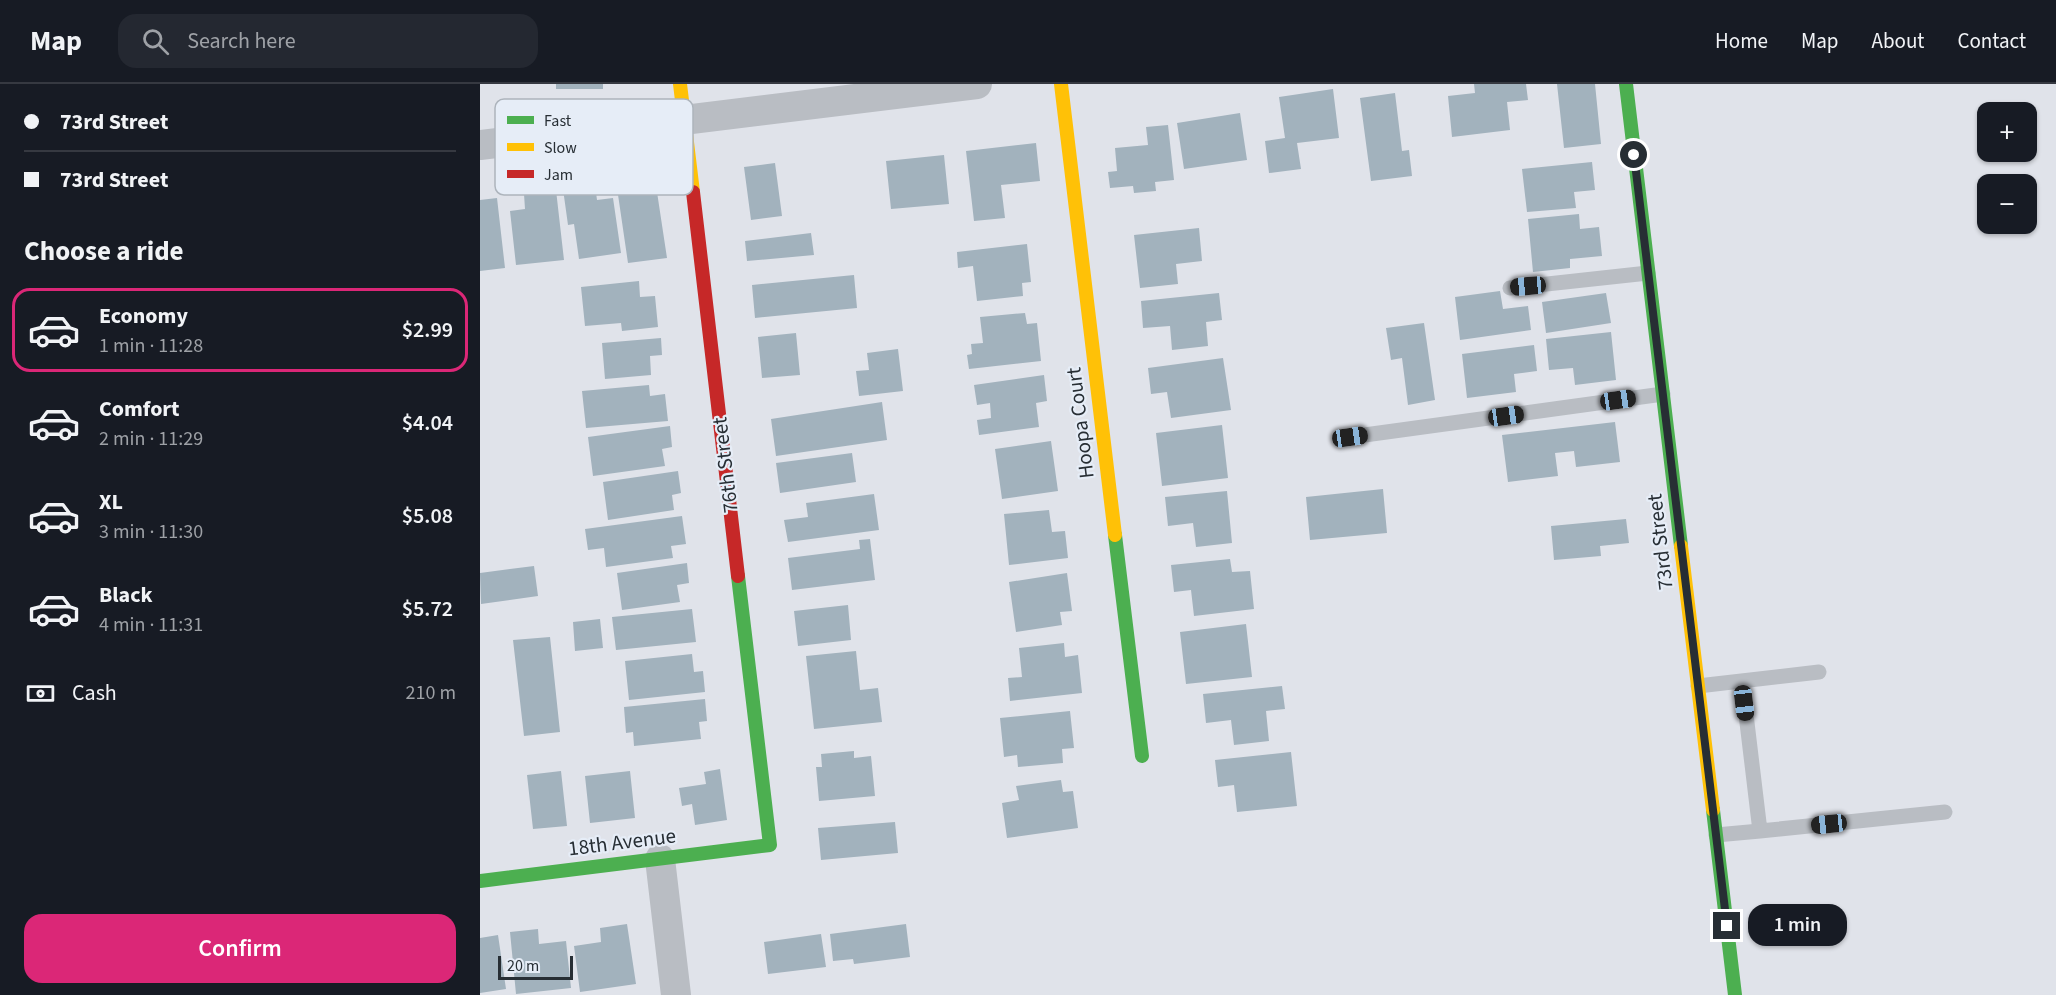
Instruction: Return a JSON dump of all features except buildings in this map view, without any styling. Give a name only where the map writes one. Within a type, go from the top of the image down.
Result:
[{"type":"street","name":"76th Street","points":[[680,84],[682,99]]},
{"type":"street","points":[[693,119],[977,84]]},
{"type":"street","name":"Hoopa Court","points":[[1061,84],[1142,756]]},
{"type":"street","name":"73rd Street","points":[[1626,84],[1735,995]]},
{"type":"street","points":[[480,145],[495,143]]},
{"type":"street","name":"76th Street","points":[[693,195],[770,845]]},
{"type":"street","name":"18th Avenue","points":[[480,881],[770,845]]},
{"type":"street","points":[[660,859],[676,995]]},
{"type":"lane","points":[[1510,288],[1648,273]]},
{"type":"lane","points":[[1350,437],[1663,394]]},
{"type":"lane","points":[[1698,686],[1819,672]]},
{"type":"lane","points":[[1742,681],[1760,831]]},
{"type":"lane","points":[[1716,835],[1944,812]]},
{"type":"traffic: fast","points":[[1626,84],[1681,546]]},
{"type":"traffic: fast","points":[[1115,535],[1142,756]]},
{"type":"traffic: fast","points":[[480,881],[770,845],[738,576]]},
{"type":"traffic: fast","points":[[1713,810],[1735,995]]},
{"type":"traffic: slow","points":[[680,84],[682,99]]},
{"type":"traffic: slow","points":[[1061,84],[1115,535]]},
{"type":"traffic: slow","points":[[1681,546],[1713,810]]},
{"type":"traffic: jam","points":[[693,192],[738,576]]},
{"type":"route","points":[[1634,155],[1727,926]]}]
